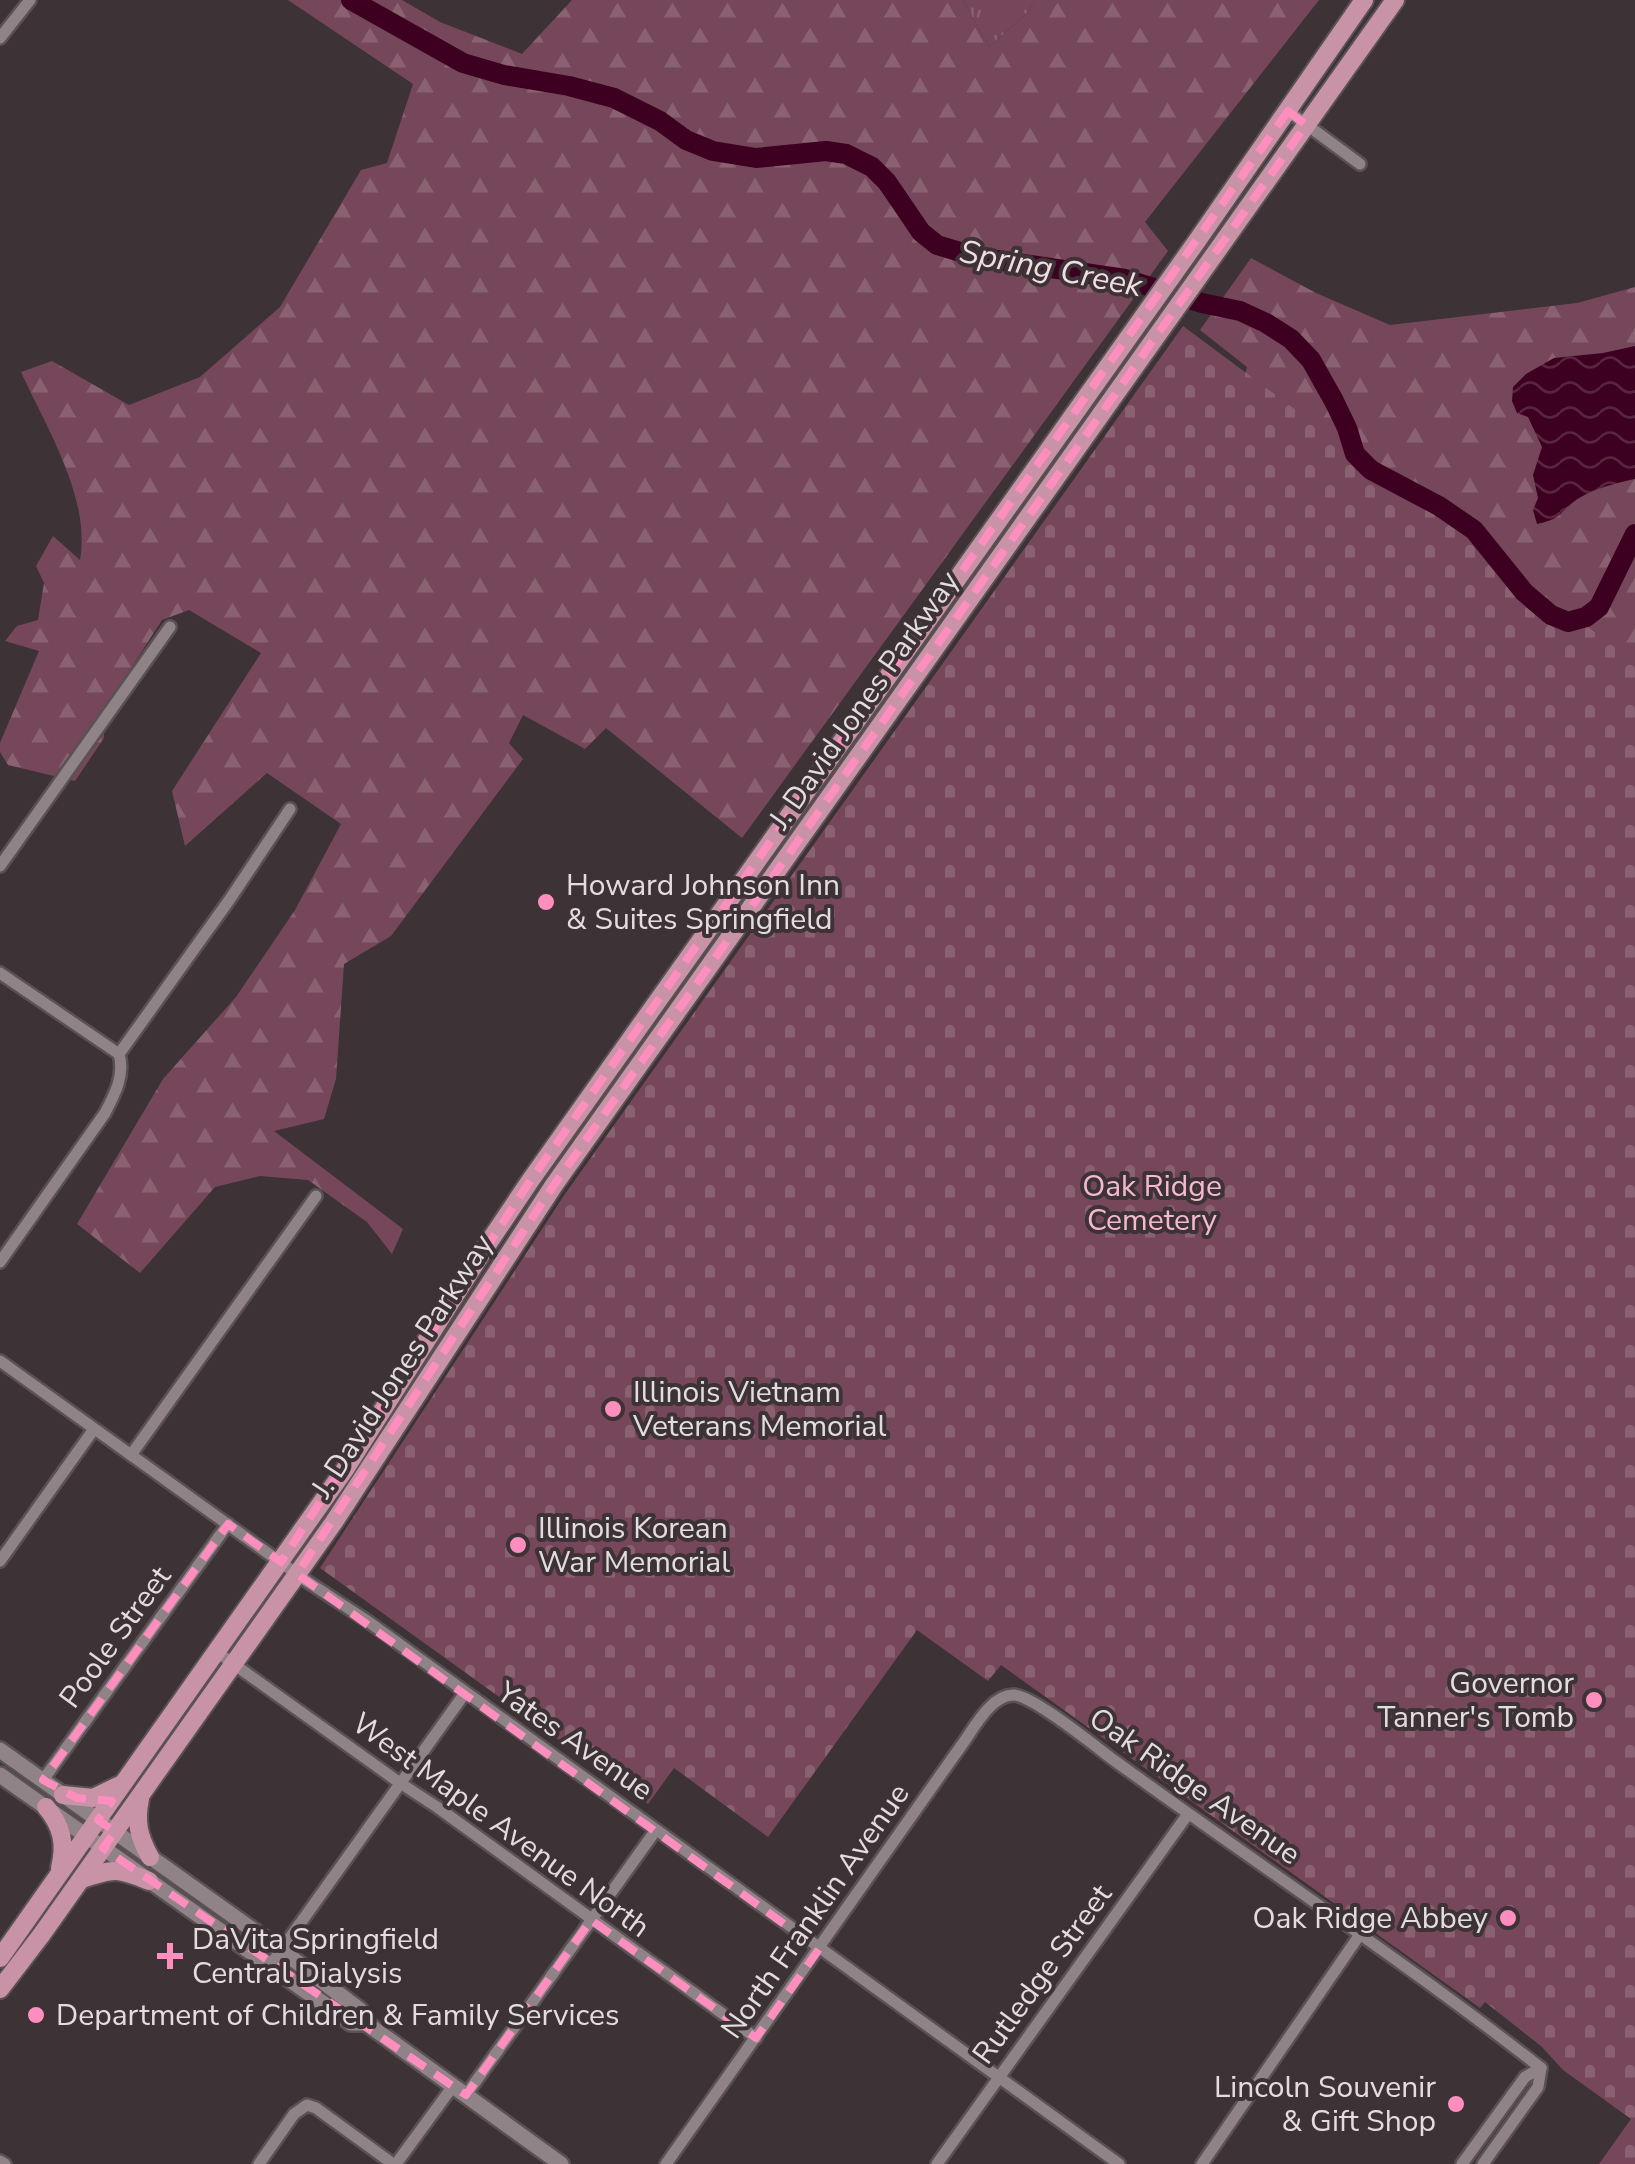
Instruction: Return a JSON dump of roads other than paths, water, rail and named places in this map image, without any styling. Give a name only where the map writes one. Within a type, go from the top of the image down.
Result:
[{"type":"main road","name":"J. David Jones Parkway","points":[[0,1958],[372,1430],[530,1181],[1364,0]]},
{"type":"main road","name":"J. David Jones Parkway","points":[[0,1989],[298,1573],[554,1185],[1392,5]]},
{"type":"main road","points":[[0,1750],[281,1950],[360,2010],[366,2023],[561,2164]]},
{"type":"main road","points":[[0,1776],[350,2023],[366,2023]]},
{"type":"main road","points":[[63,1795],[93,1798],[124,1782]]},
{"type":"main road","points":[[142,1794],[136,1822],[150,1858]]},
{"type":"main road","points":[[46,1807],[62,1836],[64,1850],[59,1874]]},
{"type":"main road","points":[[81,1879],[112,1870],[149,1881]]},
{"type":"street","points":[[0,38],[30,0]]},
{"type":"street","points":[[1288,112],[1360,164]]},
{"type":"street","points":[[0,866],[170,627]]},
{"type":"street","points":[[119,1054],[290,809]]},
{"type":"street","points":[[0,973],[119,1054],[122,1064],[115,1094],[105,1113],[0,1262]]},
{"type":"street","points":[[131,1455],[316,1196]]},
{"type":"street","name":"Yates Avenue","points":[[0,1361],[1119,2164]]},
{"type":"street","points":[[0,1561],[94,1429]]},
{"type":"street","name":"Poole Street","points":[[42,1780],[228,1524]]},
{"type":"street","name":"West Maple Avenue North","points":[[217,1652],[756,2038]]},
{"type":"street","points":[[268,1967],[465,1693]]},
{"type":"street","name":"Oak Ridge Avenue","points":[[1011,1694],[1023,1696],[1058,1719],[1542,2068]]},
{"type":"street","name":"North Franklin Avenue","points":[[666,2164],[973,1730],[997,1700],[1011,1694]]},
{"type":"street","name":"Rutledge Street","points":[[937,2164],[1188,1814]]},
{"type":"street","points":[[259,2164],[294,2114],[307,2105],[394,2164],[459,2090],[656,1830]]},
{"type":"street","points":[[1202,2164],[1361,1934]]},
{"type":"street","points":[[1462,2164],[1525,2077],[1542,2068]]},
{"type":"street","points":[[1484,2164],[1538,2087],[1542,2068]]},
{"type":"water","points":[[1635,346],[1635,479],[1592,491],[1557,517],[1537,524],[1533,510],[1538,498],[1533,475],[1542,447],[1528,417],[1517,413],[1512,401],[1513,387],[1526,374],[1554,358]]},
{"type":"waterway","name":"Spring Creek","points":[[351,0],[463,63],[614,98],[660,121],[686,140],[713,151],[756,158],[826,151],[846,154],[872,167],[921,232],[937,245],[977,257],[1125,279],[1240,311],[1266,323],[1291,339],[1311,360],[1347,428],[1355,454],[1371,470],[1439,506],[1474,530],[1524,592],[1551,615],[1568,622],[1586,617],[1599,607],[1635,534]]},
{"type":"place","name":"Howard Johnson Inn & Suites Springfield","points":[[546,902]]},
{"type":"place","name":"Illinois Vietnam Veterans Memorial","points":[[613,1409]]},
{"type":"place","name":"Illinois Korean War Memorial","points":[[518,1545]]},
{"type":"place","name":"Governor Tanner's Tomb","points":[[1594,1700]]},
{"type":"place","name":"Oak Ridge Abbey","points":[[1508,1918]]},
{"type":"place","name":"DaVita Springfield Central Dialysis","points":[[170,1956]]},
{"type":"place","name":"Department of Children & Family Services","points":[[36,2015]]},
{"type":"place","name":"Lincoln Souvenir & Gift Shop","points":[[1456,2104]]},
{"type":"park label","name":"Oak Ridge Cemetery","points":[[1152,1203]]}]
